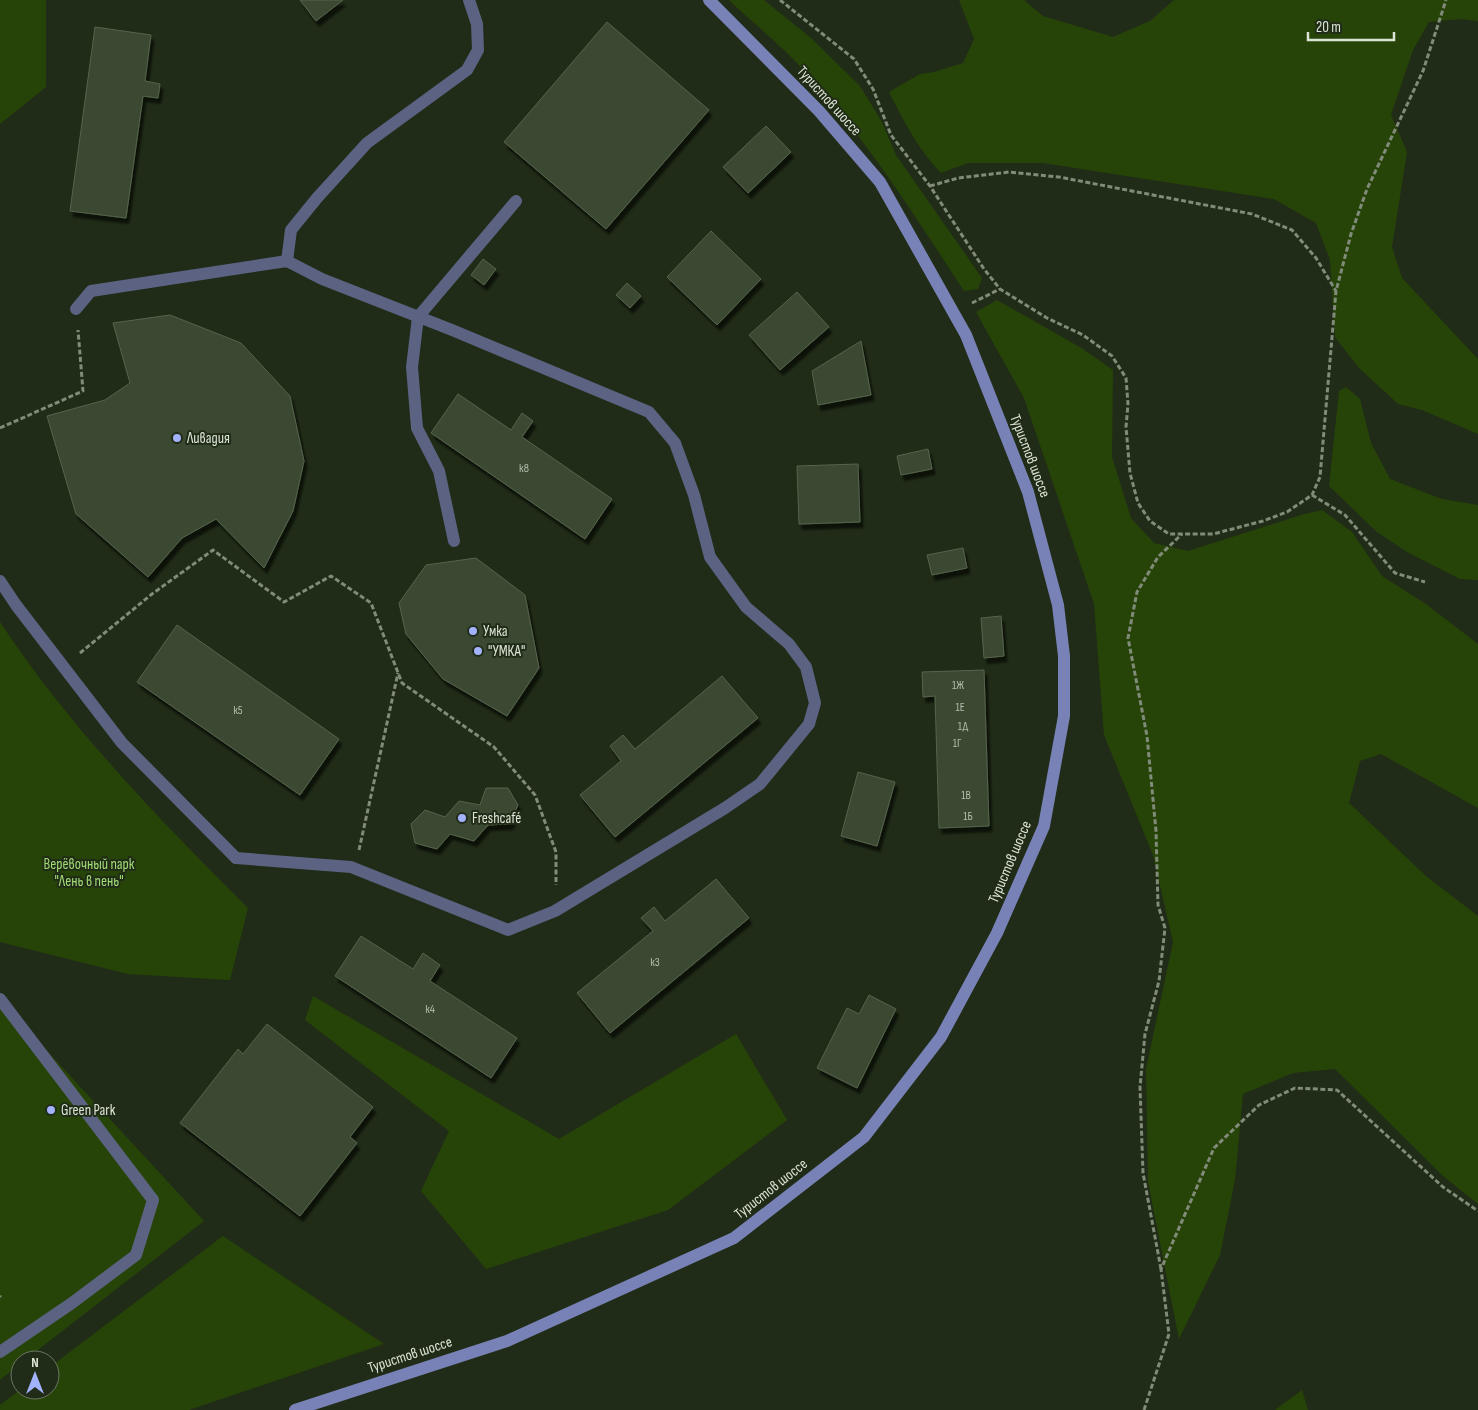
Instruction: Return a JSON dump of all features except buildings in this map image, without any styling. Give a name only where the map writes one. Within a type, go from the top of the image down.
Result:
[{"type":"main road","name":"Туристов шоссе","points":[[296,1410],[507,1341],[734,1238],[864,1137],[941,1037],[997,933],[1044,826],[1064,716],[1064,656],[1058,605],[1028,492],[966,336],[880,182],[819,111],[709,0]]},
{"type":"street","points":[[287,261],[291,230],[316,198],[367,143],[467,70],[478,50],[477,24],[469,0]]},
{"type":"street","points":[[454,541],[439,471],[417,428],[412,367],[418,317],[516,201]]},
{"type":"street","points":[[0,581],[122,743],[236,858],[355,868],[508,930],[555,911],[725,808],[760,784],[809,724],[814,703],[806,667],[789,644],[746,607],[710,557],[694,495],[675,443],[649,412],[322,279],[287,261],[91,291],[76,309]]},
{"type":"street","points":[[0,999],[154,1200],[136,1255],[72,1303],[0,1352]]},
{"type":"path","points":[[780,0],[854,59],[873,89],[891,135],[930,186],[984,269],[1000,289],[1047,318],[1083,335],[1112,356],[1126,378],[1130,473],[1138,503],[1150,521],[1169,534],[1213,534],[1263,521],[1287,512],[1312,495],[1320,477],[1336,291],[1351,234],[1367,189],[1423,71],[1446,0]]},
{"type":"path","points":[[930,186],[958,178],[1009,172],[1059,177],[1252,214],[1292,230],[1316,258],[1336,291]]},
{"type":"path","points":[[953,313],[1000,289]]},
{"type":"path","points":[[0,428],[83,391],[76,309]]},
{"type":"path","points":[[1312,495],[1345,515],[1395,573],[1425,582]]},
{"type":"path","points":[[1144,1410],[1169,1334],[1161,1269],[1143,1173],[1140,1087],[1145,1034],[1159,981],[1164,928],[1158,905],[1156,831],[1148,736],[1128,638],[1137,592],[1158,557],[1182,534]]},
{"type":"path","points":[[63,666],[152,594],[213,550],[284,602],[330,576],[371,603],[402,683],[494,747],[535,795],[556,852],[555,911]]},
{"type":"path","points":[[355,868],[398,672]]},
{"type":"path","points":[[1161,1269],[1214,1148],[1259,1105],[1296,1088],[1337,1090],[1443,1187],[1478,1211]]},
{"type":"green space","points":[[0,0],[46,0],[46,87],[0,124]]},
{"type":"green space","points":[[729,0],[764,0],[811,38],[860,86],[882,122],[896,155],[982,278],[978,289],[964,291],[890,180],[831,101],[790,56]]},
{"type":"green space","points":[[959,0],[1024,0],[1043,16],[1113,37],[1150,21],[1174,0],[1478,0],[1478,21],[1461,19],[1429,22],[1413,50],[1391,115],[1407,152],[1392,247],[1402,278],[1478,359],[1478,434],[1422,410],[1398,404],[1358,367],[1335,337],[1330,260],[1316,223],[1274,199],[1043,163],[968,163],[941,173],[918,145],[889,92],[920,74],[934,72],[963,63],[974,39]]},
{"type":"green space","points":[[997,300],[1083,349],[1113,370],[1112,457],[1131,518],[1154,543],[1188,551],[1322,510],[1352,532],[1382,576],[1426,604],[1478,644],[1478,808],[1381,754],[1360,761],[1349,803],[1426,876],[1478,916],[1478,1204],[1443,1176],[1335,1069],[1293,1073],[1243,1094],[1235,1180],[1220,1255],[1179,1339],[1148,1182],[1146,1069],[1173,942],[1153,855],[1104,735],[1094,604],[1024,398],[976,312]]},
{"type":"green space","points":[[1346,387],[1360,399],[1371,443],[1390,479],[1442,499],[1478,505],[1478,580],[1460,579],[1407,552],[1377,532],[1329,486],[1339,391]]},
{"type":"green space","name":"Верёвочный парк \"Лень в пень\"","points":[[0,622],[27,661],[86,736],[149,806],[248,908],[230,980],[128,974],[0,942]]},
{"type":"green space","points":[[313,996],[559,1139],[736,1034],[787,1120],[668,1210],[486,1269],[421,1191],[449,1131],[305,1020]]},
{"type":"green space","name":"Green Park","points":[[0,1000],[204,1221],[38,1350],[10,1350],[10,1372],[0,1380]]},
{"type":"green space","points":[[223,1236],[384,1344],[189,1410],[0,1410],[0,1405],[10,1398],[10,1400],[60,1400],[60,1359]]},
{"type":"green space","points":[[1302,1390],[1308,1410],[1275,1410]]},
{"type":"place","name":"Ливадия","points":[[177,438]]},
{"type":"place","name":"Умка","points":[[473,631]]},
{"type":"place","name":"\"УМКА\"","points":[[478,651]]},
{"type":"place","name":"Freshcafé","points":[[462,818]]},
{"type":"place","name":"Green Park","points":[[51,1110]]}]
